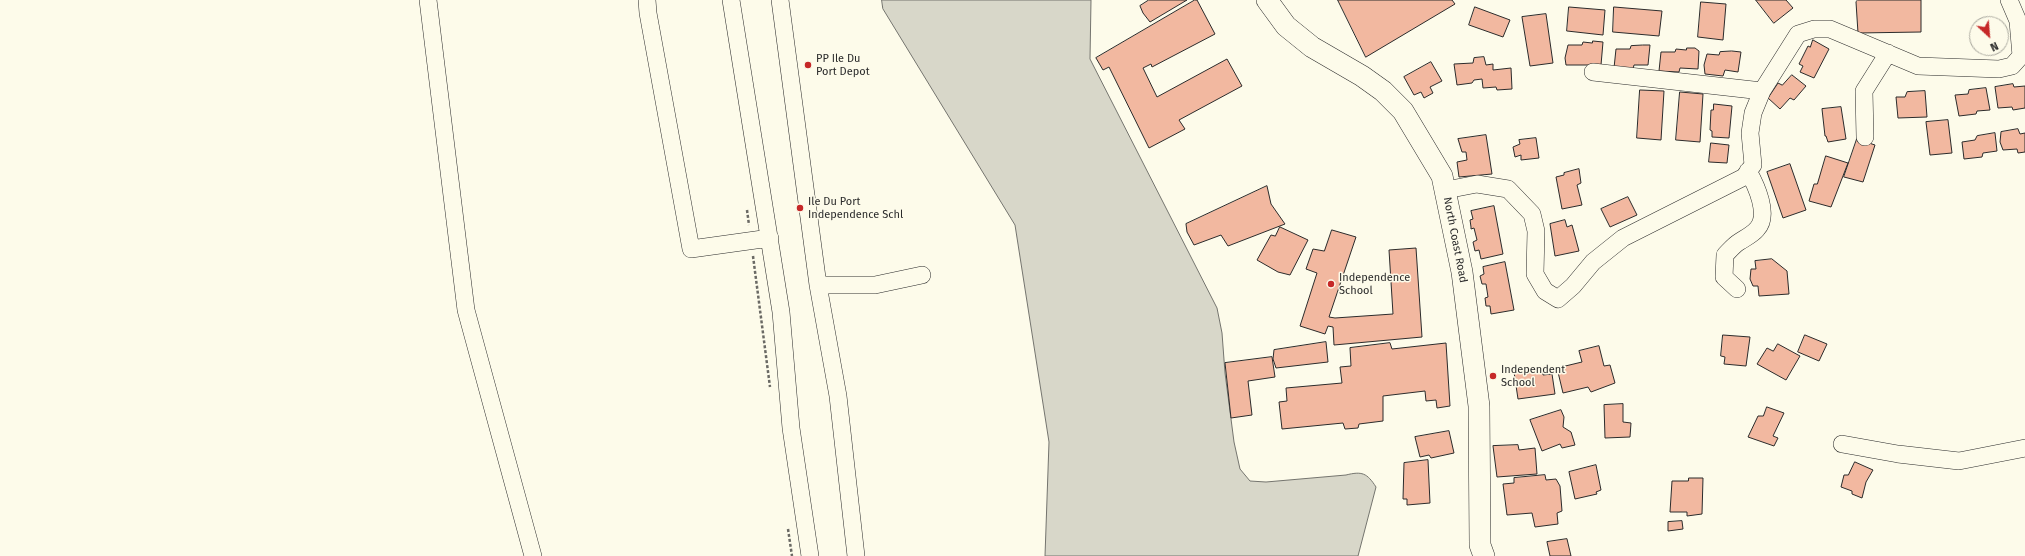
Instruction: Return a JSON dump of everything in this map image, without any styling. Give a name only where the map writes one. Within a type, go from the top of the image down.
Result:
[{"type":"main road","name":"North Coast Road","points":[[1267,0],[1286,26],[1312,47],[1362,76],[1383,91],[1403,111],[1442,176],[1462,272],[1479,406],[1480,545],[1484,556]]},
{"type":"street","points":[[428,0],[466,310],[533,556]]},
{"type":"street","points":[[647,0],[691,249],[751,239],[770,238]]},
{"type":"street","points":[[731,0],[781,312],[791,428],[810,556]]},
{"type":"street","points":[[780,0],[818,285],[838,396],[856,556]]},
{"type":"street","points":[[1446,190],[1478,184],[1508,189],[1532,214],[1536,231],[1535,274],[1545,291],[1558,299],[1573,286],[1593,262],[1623,238],[1744,177],[1753,165],[1750,133],[1753,113],[1762,91],[1798,34],[1814,28],[1830,29],[1918,66],[1999,69],[2012,66],[2021,56],[2022,47],[2018,22],[2009,0]]},
{"type":"street","points":[[1866,137],[1864,91],[1888,53]]},
{"type":"street","points":[[1593,72],[1762,91]]},
{"type":"street","points":[[1737,289],[1724,278],[1726,255],[1738,242],[1757,230],[1762,222],[1756,184],[1748,170]]},
{"type":"street","points":[[818,285],[875,285],[922,275]]},
{"type":"street","points":[[1842,444],[1898,454],[1959,461],[2025,448]]},
{"type":"path","points":[[747,208],[770,390]]},
{"type":"path","points":[[788,524],[792,556]]},
{"type":"shaded area","points":[[882,0],[1091,0],[1090,59],[1217,308],[1222,333],[1225,373],[1234,442],[1240,469],[1250,481],[1266,482],[1356,473],[1367,476],[1376,487],[1358,556],[1045,556],[1049,442],[1015,225],[883,9]]},
{"type":"building","points":[[1149,0],[1187,0],[1150,22],[1140,6]]},
{"type":"building","points":[[1197,0],[1215,34],[1152,67],[1151,64],[1143,68],[1157,97],[1227,59],[1242,86],[1179,120],[1185,129],[1149,148],[1109,67],[1103,70],[1096,58]]},
{"type":"building","points":[[1338,0],[1452,0],[1455,4],[1366,57]]},
{"type":"building","points":[[1756,0],[1786,0],[1793,8],[1774,23]]},
{"type":"building","points":[[1858,0],[1921,0],[1921,32],[1858,33],[1856,2]]},
{"type":"building","points":[[1701,2],[1726,4],[1723,40],[1698,37]]},
{"type":"building","points":[[1475,7],[1510,20],[1503,37],[1469,25]]},
{"type":"building","points":[[1569,7],[1605,10],[1603,35],[1567,31]]},
{"type":"building","points":[[1614,7],[1662,11],[1659,36],[1613,32]]},
{"type":"building","points":[[1546,14],[1553,63],[1530,66],[1522,17]]},
{"type":"building","points":[[1813,40],[1829,49],[1814,78],[1800,72],[1803,66],[1799,64],[1808,46],[1810,47]]},
{"type":"building","points":[[1593,41],[1603,42],[1601,65],[1566,65],[1565,58],[1568,45],[1582,45],[1583,42],[1592,43]]},
{"type":"building","points":[[1650,45],[1648,65],[1634,65],[1633,69],[1614,68],[1616,49],[1630,49],[1631,46]]},
{"type":"building","points":[[1687,48],[1695,48],[1699,51],[1698,69],[1680,68],[1679,72],[1659,71],[1661,52],[1675,52],[1676,49],[1686,50]]},
{"type":"building","points":[[1720,52],[1741,52],[1738,72],[1725,70],[1723,76],[1705,74],[1704,65],[1707,54],[1719,55]]},
{"type":"building","points":[[1484,57],[1486,65],[1493,64],[1493,70],[1511,68],[1512,89],[1497,90],[1496,87],[1483,88],[1482,79],[1474,80],[1472,83],[1457,85],[1454,64],[1473,63],[1474,58]]},
{"type":"building","points":[[1431,62],[1442,81],[1430,87],[1433,93],[1424,98],[1421,92],[1414,95],[1404,77]]},
{"type":"building","points":[[1792,75],[1806,86],[1794,100],[1790,98],[1780,109],[1768,98],[1778,83],[1782,85]]},
{"type":"building","points":[[2013,84],[2014,87],[2025,86],[2025,108],[2013,110],[2012,107],[1998,108],[1995,87]]},
{"type":"building","points":[[1986,88],[1990,110],[1977,111],[1976,114],[1959,116],[1955,95],[1968,94],[1969,90]]},
{"type":"building","points":[[1640,90],[1664,91],[1661,140],[1637,138]]},
{"type":"building","points":[[1925,91],[1927,117],[1898,118],[1896,97],[1905,97],[1907,92]]},
{"type":"building","points":[[1680,92],[1703,94],[1700,142],[1676,140]]},
{"type":"building","points":[[1714,104],[1732,106],[1729,138],[1712,137],[1712,131],[1710,130],[1711,110],[1713,110]]},
{"type":"building","points":[[1841,107],[1846,139],[1828,142],[1825,136],[1822,109]]},
{"type":"building","points":[[1948,120],[1952,153],[1930,155],[1926,122]]},
{"type":"building","points":[[2018,129],[2020,134],[2025,133],[2025,152],[2018,153],[2017,149],[2003,150],[2000,142],[2001,132]]},
{"type":"building","points":[[1995,133],[1997,151],[1983,153],[1982,157],[1964,159],[1962,142],[1975,140],[1977,136]]},
{"type":"building","points":[[1486,135],[1492,174],[1459,177],[1457,162],[1467,160],[1466,152],[1462,152],[1458,139]]},
{"type":"building","points":[[1536,138],[1539,158],[1521,160],[1521,155],[1515,157],[1513,147],[1520,144],[1519,140]]},
{"type":"building","points":[[1857,139],[1875,145],[1863,182],[1844,177]]},
{"type":"building","points":[[1711,143],[1729,145],[1727,163],[1709,162]]},
{"type":"building","points":[[1826,156],[1848,163],[1831,207],[1809,201],[1814,184],[1817,184]]},
{"type":"building","points":[[1790,164],[1806,210],[1783,218],[1767,172]]},
{"type":"building","points":[[1579,169],[1581,183],[1577,185],[1582,205],[1562,209],[1556,177]]},
{"type":"building","points":[[1267,186],[1271,204],[1285,224],[1228,246],[1221,235],[1194,245],[1187,232],[1186,224]]},
{"type":"building","points":[[1628,197],[1637,215],[1610,227],[1601,209]]},
{"type":"building","points":[[1494,206],[1503,254],[1481,259],[1479,250],[1475,251],[1473,242],[1477,240],[1474,228],[1471,229],[1470,220],[1473,219],[1471,211]]},
{"type":"building","points":[[1565,220],[1567,227],[1572,225],[1579,251],[1555,256],[1550,224]]},
{"type":"building","points":[[1280,227],[1308,240],[1290,275],[1278,272],[1257,260],[1271,235],[1275,236]]},
{"type":"building","points":[[1332,230],[1356,237],[1329,317],[1335,318],[1393,314],[1389,250],[1416,248],[1422,337],[1334,345],[1333,327],[1328,326],[1325,334],[1300,326],[1317,273],[1306,269],[1313,249],[1324,251]]},
{"type":"building","points":[[1772,259],[1787,271],[1789,294],[1759,296],[1758,286],[1753,286],[1750,279],[1751,269],[1756,269],[1755,261]]},
{"type":"building","points":[[1505,262],[1514,310],[1491,314],[1490,306],[1486,306],[1485,298],[1488,297],[1486,284],[1482,284],[1480,276],[1484,274],[1483,267]]},
{"type":"building","points":[[1723,335],[1750,337],[1746,366],[1724,364],[1725,357],[1721,356]]},
{"type":"building","points":[[1805,335],[1827,344],[1819,361],[1798,352]]},
{"type":"building","points":[[1326,342],[1328,362],[1276,368],[1273,359],[1274,350]]},
{"type":"building","points":[[1390,343],[1392,349],[1446,343],[1450,406],[1437,408],[1436,400],[1426,401],[1425,391],[1383,396],[1383,421],[1359,424],[1358,428],[1345,429],[1343,423],[1282,429],[1279,402],[1287,401],[1286,388],[1342,383],[1340,367],[1351,366],[1350,348]]},
{"type":"building","points":[[1778,344],[1800,356],[1786,380],[1757,364],[1767,348],[1773,351]]},
{"type":"building","points":[[1599,346],[1604,366],[1610,365],[1615,383],[1591,392],[1588,387],[1563,393],[1557,368],[1582,362],[1579,351]]},
{"type":"building","points":[[1272,357],[1275,377],[1248,381],[1252,415],[1231,418],[1225,363]]},
{"type":"building","points":[[1542,369],[1543,375],[1552,374],[1555,394],[1518,399],[1514,372]]},
{"type":"building","points":[[1623,404],[1623,422],[1631,423],[1630,437],[1605,438],[1604,405]]},
{"type":"building","points":[[1767,407],[1784,413],[1773,436],[1778,438],[1774,446],[1748,437],[1758,416],[1763,416]]},
{"type":"building","points":[[1561,410],[1564,417],[1563,427],[1571,432],[1575,445],[1562,448],[1560,444],[1542,451],[1530,420]]},
{"type":"building","points":[[1449,431],[1454,453],[1431,458],[1429,455],[1420,457],[1415,437]]},
{"type":"building","points":[[1518,445],[1519,450],[1535,448],[1537,474],[1497,477],[1493,446]]},
{"type":"building","points":[[1428,460],[1430,503],[1407,505],[1407,499],[1403,499],[1404,463]]},
{"type":"building","points":[[1855,462],[1873,470],[1866,482],[1862,498],[1852,494],[1852,491],[1841,487],[1844,475],[1848,475]]},
{"type":"building","points":[[1596,465],[1601,490],[1596,492],[1597,494],[1575,499],[1569,472]]},
{"type":"building","points":[[1545,475],[1546,480],[1556,479],[1560,486],[1562,511],[1557,513],[1558,524],[1535,527],[1532,513],[1507,515],[1503,484],[1514,483],[1514,478]]},
{"type":"building","points":[[1689,478],[1703,478],[1702,514],[1687,516],[1687,512],[1670,512],[1672,481],[1688,481]]},
{"type":"building","points":[[1682,521],[1683,529],[1668,531],[1668,522]]},
{"type":"building","points":[[1567,539],[1571,556],[1550,556],[1547,542]]},
{"type":"place","name":"PP Ile Du Port Depot","points":[[808,65]]},
{"type":"place","name":"Ile Du Port Independence Schl","points":[[800,208]]},
{"type":"place","name":"Independence School","points":[[1331,284]]},
{"type":"place","name":"Independent School","points":[[1493,376]]}]
